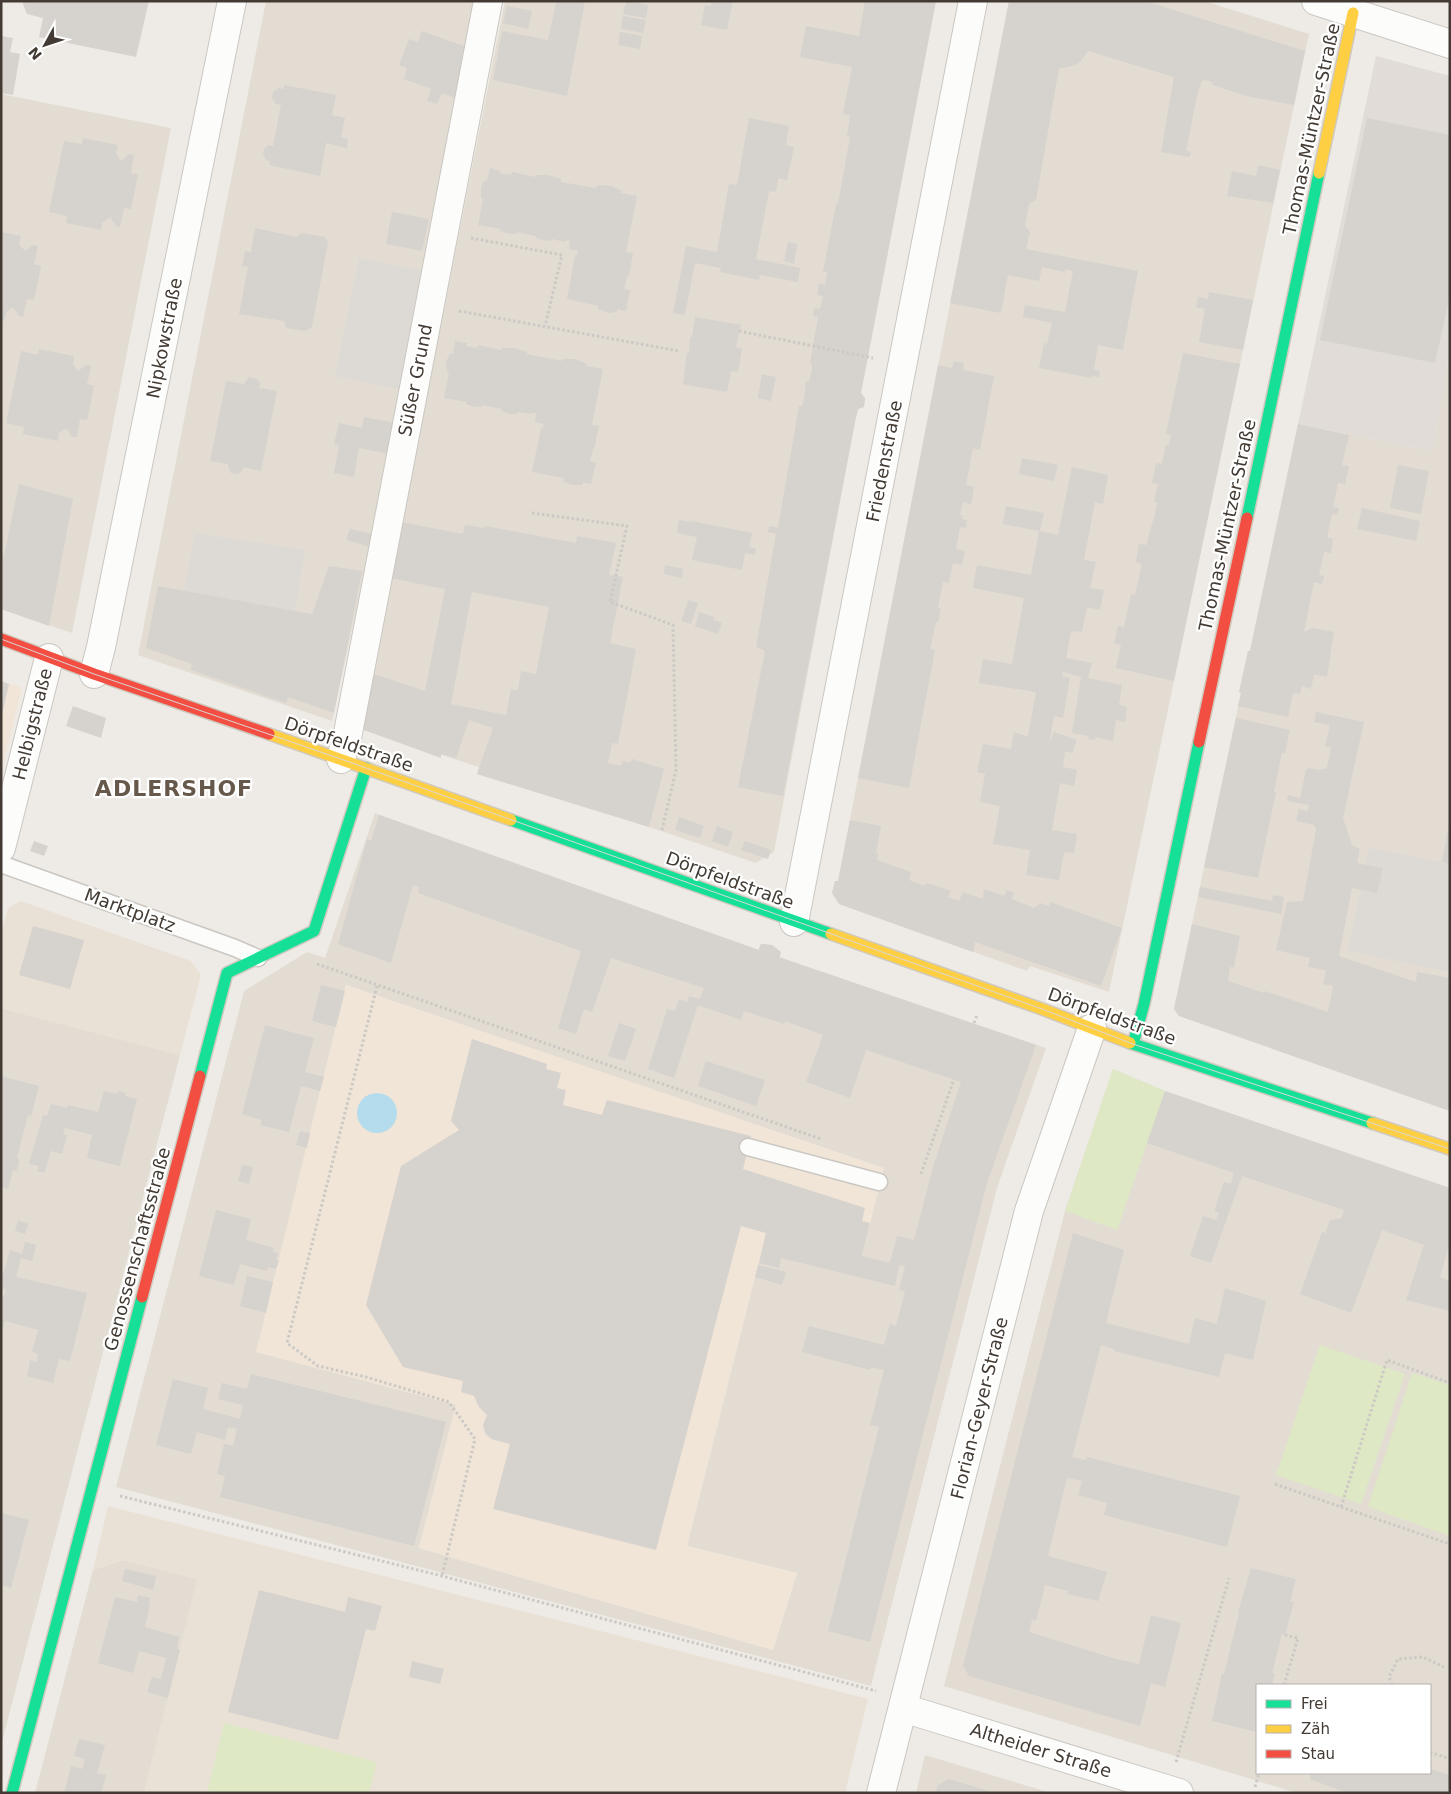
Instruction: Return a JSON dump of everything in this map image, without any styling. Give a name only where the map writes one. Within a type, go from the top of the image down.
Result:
[{"type":"street","name":"Nipkowstraße","points":[[94,674],[102,647],[232,1]]},
{"type":"street","name":"Süßer Grund","points":[[353,763],[348,733],[488,1]]},
{"type":"street","name":"Friedenstraße","points":[[794,922],[973,1]]},
{"type":"street","points":[[1316,1],[1450,44]]},
{"type":"street","name":"Thomas-Müntzer-Straße","points":[[1133,1044],[1146,994],[1353,13]]},
{"type":"street","name":"Dörpfeldstraße","points":[[1,639],[48,658],[353,763],[1042,1009],[1133,1044],[1450,1149]]},
{"type":"street","name":"Helbigstraße","points":[[1,848],[48,658]]},
{"type":"street","name":"Genossenschaftsstraße","points":[[12,1793],[227,973],[258,958],[276,952],[314,931],[353,763]]},
{"type":"street","name":"Florian-Geyer-Straße","points":[[881,1793],[1029,1211],[1092,1028]]},
{"type":"street","name":"Altheider Straße","points":[[903,1708],[1179,1793]]},
{"type":"lane","name":"Marktplatz","points":[[1,864],[258,958]]},
{"type":"lane","points":[[748,1147],[880,1182]]},
{"type":"path","points":[[443,232],[562,255],[545,326]]},
{"type":"path","points":[[429,306],[679,351]]},
{"type":"path","points":[[739,331],[878,359]]},
{"type":"path","points":[[532,513],[627,526],[610,602],[673,625],[676,770],[662,830]]},
{"type":"path","points":[[276,952],[292,955],[826,1141]]},
{"type":"path","points":[[378,986],[287,1342],[318,1366],[366,1377],[450,1402],[475,1439],[442,1576]]},
{"type":"path","points":[[921,1174],[954,1079]]},
{"type":"path","points":[[1341,1507],[1387,1360],[1450,1383]]},
{"type":"path","points":[[1276,1484],[1450,1544]]},
{"type":"path","points":[[119,1496],[442,1576],[879,1692]]},
{"type":"path","points":[[1176,1763],[1230,1578]]},
{"type":"path","points":[[1284,1684],[1298,1638],[1285,1635]]},
{"type":"path","points":[[1392,1684],[1389,1678],[1398,1659],[1423,1657],[1444,1667]]},
{"type":"path","points":[[1431,1752],[1450,1759]]},
{"type":"path","points":[[1255,1787],[1259,1774]]},
{"type":"shaded area","points":[[266,1],[478,1],[373,534],[332,721],[138,655]]},
{"type":"shaded area","points":[[505,1],[936,1],[861,393],[865,398],[864,407],[858,409],[856,417],[774,852],[756,863],[649,827],[477,774],[479,767],[361,729]]},
{"type":"shaded area","points":[[1009,1],[1204,1],[1309,34],[1109,992],[1030,966],[1027,971],[897,925],[839,904],[832,893],[835,881],[838,881]]},
{"type":"shaded area","points":[[1376,56],[1450,76],[1450,348],[1432,451],[1298,424]]},
{"type":"shaded area","points":[[1,94],[171,128],[72,633],[1,609]]},
{"type":"shaded area","points":[[359,258],[422,271],[399,389],[335,376]]},
{"type":"shaded area","points":[[1450,348],[1450,1111],[1179,1016],[1174,1009],[1241,693],[1239,692],[1248,651],[1250,651],[1298,424],[1432,451]]},
{"type":"shaded area","points":[[195,533],[305,550],[295,611],[184,591]]},
{"type":"shaded area","points":[[1,680],[22,688],[1,774]]},
{"type":"shaded area","points":[[375,813],[758,950],[761,944],[772,945],[781,952],[780,958],[1046,1048],[997,1188],[871,1686],[116,1487],[244,991],[307,952],[325,958]],"holes":[[[346,985],[883,1168],[862,1256],[766,1233],[687,1546],[797,1573],[773,1650],[419,1548],[456,1405],[257,1352]]]},
{"type":"shaded area","points":[[1369,848],[1450,864],[1450,972],[1348,951]]},
{"type":"shaded area","points":[[21,901],[191,961],[201,975],[180,1055],[1,1008],[1,934],[8,908]]},
{"type":"shaded area","points":[[346,985],[884,1168],[862,1256],[766,1233],[687,1546],[797,1573],[773,1650],[419,1548],[456,1405],[256,1352]]},
{"type":"shaded area","points":[[1,1008],[180,1055],[1,1746]]},
{"type":"shaded area","points":[[1113,1069],[1165,1091],[1450,1188],[1450,1793],[1297,1793],[944,1686],[1065,1211]]},
{"type":"shaded area","points":[[108,1506],[868,1699],[845,1793],[144,1793],[197,1579],[123,1560],[93,1570]]},
{"type":"shaded area","points":[[123,1560],[198,1579],[144,1793],[35,1793],[93,1570]]},
{"type":"shaded area","points":[[925,1755],[1051,1793],[916,1793]]},
{"type":"green space","points":[[1113,1069],[1165,1091],[1117,1230],[1065,1211]]},
{"type":"green space","points":[[1320,1345],[1405,1374],[1361,1504],[1276,1475]]},
{"type":"green space","points":[[1412,1373],[1450,1385],[1450,1536],[1368,1507]]},
{"type":"green space","points":[[224,1723],[377,1762],[369,1793],[207,1793]]},
{"type":"water","points":[[377,1093],[391,1099],[397,1113],[391,1127],[377,1133],[363,1127],[357,1113],[363,1099]]},
{"type":"building","points":[[23,1],[149,1],[136,57],[39,37],[43,18],[27,14]]},
{"type":"building","points":[[558,1],[585,1],[567,96],[493,80],[502,31],[548,40]]},
{"type":"building","points":[[626,1],[648,5],[646,18],[623,14]]},
{"type":"building","points":[[712,1],[733,1],[727,30],[701,25],[705,5],[711,6]]},
{"type":"building","points":[[865,1],[936,1],[861,393],[865,398],[864,407],[858,409],[856,417],[783,796],[738,787],[765,651],[756,647],[776,534],[768,532],[769,526],[778,528],[799,406],[802,406],[806,381],[809,382],[812,368],[810,363],[818,317],[813,316],[814,308],[820,309],[823,296],[817,295],[819,283],[825,285],[827,272],[823,272],[850,137],[847,136],[850,115],[843,114],[852,67],[800,57],[806,26],[859,36]]},
{"type":"building","points":[[1009,1],[1145,1],[1305,51],[1294,105],[1246,96],[1213,85],[1211,81],[1202,80],[1186,151],[1191,152],[1189,157],[1161,152],[1174,77],[1088,51],[1079,63],[1059,68],[1036,200],[1029,204],[1025,226],[1030,232],[1026,249],[1138,271],[1123,350],[1098,345],[1094,369],[1100,371],[1099,377],[1092,376],[1092,378],[1039,368],[1044,343],[1047,344],[1052,323],[1023,317],[1025,305],[1065,312],[1073,271],[1065,269],[1065,272],[1042,267],[1039,281],[1008,275],[1001,313],[950,303]]},
{"type":"building","points":[[507,6],[532,11],[528,29],[503,23]]},
{"type":"building","points":[[623,16],[646,20],[643,33],[621,29]]},
{"type":"building","points":[[422,31],[469,48],[458,99],[442,93],[437,104],[427,101],[431,89],[404,79],[407,68],[399,65],[409,39],[418,42]]},
{"type":"building","points":[[620,32],[642,36],[640,49],[618,45]]},
{"type":"building","points":[[1,36],[13,38],[10,52],[20,54],[13,95],[1,93]]},
{"type":"building","points":[[284,85],[336,95],[332,115],[345,118],[341,137],[348,139],[347,148],[326,143],[320,176],[269,165],[270,161],[266,160],[263,154],[264,149],[268,145],[273,146],[281,105],[276,104],[272,98],[273,92],[279,88],[284,89]]},
{"type":"building","points":[[749,118],[789,126],[786,145],[794,147],[787,180],[778,178],[776,192],[769,191],[756,259],[800,268],[798,282],[760,275],[759,280],[720,272],[721,268],[695,263],[685,315],[673,313],[686,246],[717,252],[729,184],[737,185]]},
{"type":"building","points":[[1367,118],[1450,135],[1450,295],[1435,363],[1320,340]]},
{"type":"building","points":[[83,138],[118,145],[116,153],[121,161],[129,154],[134,155],[131,173],[138,175],[131,209],[124,208],[120,227],[116,226],[110,217],[102,223],[101,230],[66,223],[67,216],[49,212],[64,141],[82,144]]},
{"type":"building","points":[[1258,165],[1280,170],[1273,203],[1227,196],[1232,171],[1256,176]]},
{"type":"building","points":[[490,168],[501,171],[500,173],[511,175],[512,172],[535,177],[536,175],[548,175],[561,179],[561,182],[596,188],[596,186],[600,185],[612,186],[622,191],[621,193],[637,196],[626,252],[633,253],[629,276],[627,276],[624,289],[630,290],[626,311],[617,309],[617,312],[608,313],[598,309],[598,306],[567,299],[575,255],[577,255],[578,251],[569,249],[570,241],[542,240],[536,238],[536,236],[517,232],[516,234],[506,233],[500,231],[501,229],[478,225],[483,199],[481,198],[481,187],[485,180],[487,181]]},
{"type":"building","points":[[392,212],[429,219],[422,251],[386,244]]},
{"type":"building","points":[[255,228],[297,237],[301,233],[325,237],[328,242],[312,327],[305,331],[286,328],[284,321],[239,314],[248,267],[242,266],[245,251],[251,252]]},
{"type":"building","points":[[1,232],[21,236],[19,244],[25,251],[33,245],[38,246],[34,264],[41,266],[34,300],[27,299],[23,317],[19,316],[13,307],[6,313],[4,321],[1,320]]},
{"type":"building","points":[[788,242],[797,244],[794,264],[784,261]]},
{"type":"building","points":[[1209,292],[1253,300],[1243,350],[1199,342],[1205,309],[1196,307],[1198,297],[1208,299]]},
{"type":"building","points":[[695,317],[741,325],[736,347],[742,349],[738,372],[731,371],[727,392],[683,384],[687,353],[689,353],[690,337],[692,337]]},
{"type":"building","points":[[455,341],[467,343],[466,346],[477,348],[478,345],[501,350],[502,348],[514,348],[527,352],[527,354],[562,361],[562,359],[575,359],[587,364],[587,366],[603,369],[592,425],[599,426],[590,461],[596,463],[591,484],[583,482],[583,485],[572,485],[564,482],[564,478],[532,472],[541,428],[543,428],[544,424],[535,422],[536,413],[517,412],[517,414],[510,414],[501,411],[502,409],[482,405],[482,407],[471,406],[466,404],[467,402],[444,398],[449,372],[447,371],[446,362],[450,353],[453,354]]},
{"type":"building","points":[[39,349],[74,356],[73,364],[78,371],[86,365],[91,366],[87,384],[94,386],[87,420],[80,419],[77,437],[72,437],[66,428],[59,433],[58,441],[23,434],[24,427],[6,423],[21,351],[38,355]]},
{"type":"building","points":[[1183,353],[1240,364],[1174,681],[1116,668],[1121,645],[1114,643],[1118,626],[1124,627],[1131,594],[1135,595],[1142,564],[1136,562],[1139,544],[1146,545],[1155,514],[1157,503],[1154,502],[1158,484],[1152,483],[1156,463],[1162,464],[1166,445],[1169,446],[1171,435],[1166,434]]},
{"type":"building","points":[[954,361],[964,363],[963,370],[994,376],[980,450],[973,448],[966,485],[974,487],[971,504],[963,502],[960,515],[963,516],[962,519],[967,520],[966,528],[960,527],[956,549],[965,551],[962,565],[953,563],[949,583],[943,582],[938,608],[941,609],[930,649],[935,650],[909,788],[858,778],[938,365],[952,368]]},
{"type":"building","points":[[762,374],[776,377],[771,401],[758,398]]},
{"type":"building","points":[[249,377],[257,379],[260,383],[259,388],[277,391],[261,471],[243,467],[243,470],[238,474],[231,473],[228,464],[210,461],[226,381],[244,384]]},
{"type":"building","points":[[364,417],[395,423],[389,454],[359,448],[354,477],[334,473],[339,445],[334,444],[339,423],[362,428]]},
{"type":"building","points":[[1298,424],[1349,435],[1342,465],[1349,466],[1345,484],[1338,483],[1333,507],[1339,508],[1337,515],[1332,514],[1327,537],[1333,539],[1331,553],[1324,552],[1319,575],[1324,576],[1322,584],[1314,582],[1304,632],[1313,628],[1334,632],[1327,677],[1314,674],[1311,689],[1302,686],[1300,694],[1293,693],[1288,717],[1238,706],[1241,693],[1239,692],[1248,651],[1250,651]]},
{"type":"building","points":[[1022,458],[1058,465],[1054,481],[1019,474]]},
{"type":"building","points":[[1398,465],[1429,471],[1421,514],[1390,508]]},
{"type":"building","points":[[1072,467],[1108,475],[1103,504],[1095,502],[1084,560],[1096,562],[1090,588],[1104,590],[1100,610],[1087,607],[1082,632],[1071,631],[1066,658],[1092,663],[1088,678],[1122,685],[1119,705],[1127,707],[1125,722],[1116,720],[1113,741],[1095,737],[1095,740],[1088,739],[1089,736],[1072,733],[1081,677],[1063,672],[1062,676],[1070,678],[1063,718],[1054,716],[1049,745],[1054,732],[1077,740],[1072,753],[1065,751],[1063,767],[1077,770],[1074,786],[1060,783],[1052,830],[1077,834],[1074,853],[1064,852],[1059,880],[1026,875],[1030,850],[993,844],[1000,806],[980,802],[985,774],[977,772],[983,744],[1011,749],[1014,732],[1028,737],[1036,692],[979,683],[983,659],[1012,664],[1024,598],[973,588],[977,565],[1031,575],[1039,531],[1003,524],[1006,506],[1044,513],[1040,531],[1058,535]]},
{"type":"building","points":[[19,484],[73,499],[49,626],[1,609],[1,555],[4,556]]},
{"type":"building","points":[[1362,508],[1420,521],[1416,541],[1357,529]]},
{"type":"building","points":[[679,520],[752,533],[749,547],[756,549],[755,555],[745,553],[742,570],[692,560],[697,537],[677,533]]},
{"type":"building","points":[[401,522],[463,534],[465,525],[484,528],[485,526],[576,543],[577,536],[616,543],[609,575],[623,577],[610,643],[636,649],[618,744],[612,743],[608,763],[621,766],[623,761],[631,763],[632,759],[664,769],[649,827],[477,774],[493,728],[469,720],[456,758],[441,754],[441,758],[361,729],[371,673],[425,691],[445,589],[390,578]],"holes":[[[472,592],[549,607],[536,674],[521,671],[518,690],[511,689],[506,715],[451,704]]]},
{"type":"building","points":[[350,529],[373,534],[371,547],[346,540]]},
{"type":"building","points":[[665,565],[683,569],[682,578],[664,574]]},
{"type":"building","points":[[329,566],[362,571],[334,713],[288,697],[286,703],[191,670],[192,664],[146,648],[158,586],[312,614]]},
{"type":"building","points":[[689,600],[698,603],[691,624],[681,621]]},
{"type":"building","points":[[699,612],[714,617],[713,620],[722,623],[718,634],[695,626]]},
{"type":"building","points":[[1,681],[9,684],[2,714],[1,714]]},
{"type":"building","points":[[73,706],[106,718],[101,738],[66,726]]},
{"type":"building","points":[[1316,712],[1364,722],[1343,818],[1352,845],[1360,849],[1357,863],[1383,868],[1377,893],[1352,888],[1339,956],[1416,982],[1417,972],[1450,978],[1450,1111],[1179,1016],[1174,1009],[1192,924],[1240,936],[1234,967],[1230,967],[1228,981],[1328,1012],[1333,986],[1323,984],[1326,970],[1308,967],[1310,958],[1276,950],[1287,902],[1303,901],[1316,830],[1314,825],[1296,821],[1299,809],[1308,811],[1309,805],[1287,801],[1288,795],[1300,798],[1306,770],[1309,768],[1320,770],[1327,768],[1331,747],[1325,746],[1330,725],[1314,722]]},
{"type":"building","points":[[1236,718],[1290,730],[1285,753],[1282,753],[1258,878],[1204,867]]},
{"type":"building","points":[[379,815],[759,950],[761,944],[772,945],[781,952],[779,957],[1036,1045],[987,1183],[870,1642],[828,1631],[879,1427],[870,1425],[884,1370],[871,1367],[870,1370],[802,1352],[809,1326],[884,1345],[890,1324],[896,1326],[905,1292],[899,1290],[905,1266],[899,1265],[895,1286],[781,1258],[779,1268],[759,1263],[766,1233],[741,1226],[656,1550],[493,1509],[510,1444],[491,1439],[485,1433],[483,1425],[487,1415],[479,1407],[474,1396],[461,1392],[463,1381],[403,1367],[366,1305],[401,1166],[459,1130],[451,1121],[472,1039],[547,1064],[546,1069],[561,1073],[557,1088],[566,1090],[563,1105],[602,1115],[607,1100],[751,1136],[743,1169],[865,1208],[862,1221],[870,1223],[862,1256],[890,1263],[897,1236],[914,1240],[933,1167],[961,1082],[866,1050],[850,1098],[806,1082],[823,1035],[785,1021],[784,1024],[744,1011],[741,1020],[698,1005],[674,1078],[648,1069],[667,1009],[675,1011],[679,999],[687,1002],[689,996],[700,999],[704,988],[611,958],[592,1012],[584,1009],[576,1034],[558,1028],[581,951],[418,893],[419,887],[413,885],[391,963],[338,944],[367,839],[371,841]]},
{"type":"building","points":[[679,817],[704,826],[700,838],[675,830]]},
{"type":"building","points":[[850,820],[881,826],[876,853],[878,853],[877,860],[911,872],[909,880],[925,886],[927,883],[951,891],[948,897],[959,901],[963,892],[983,899],[984,889],[1004,896],[1007,890],[1014,893],[1012,899],[1034,908],[1040,903],[1049,906],[1050,902],[1122,928],[1101,986],[975,942],[973,952],[839,904],[832,893],[835,881],[838,881]]},
{"type":"building","points":[[1450,824],[1450,864],[1442,862]]},
{"type":"building","points":[[717,826],[733,832],[728,847],[712,841]]},
{"type":"building","points":[[34,841],[48,846],[44,856],[30,851]]},
{"type":"building","points":[[745,841],[771,850],[768,859],[741,850]]},
{"type":"building","points":[[1200,887],[1272,901],[1273,895],[1284,897],[1281,914],[1198,897]]},
{"type":"building","points":[[33,926],[84,940],[70,989],[19,975]]},
{"type":"building","points":[[321,985],[345,991],[336,1027],[312,1021]]},
{"type":"building","points":[[619,1023],[636,1029],[625,1061],[608,1056]]},
{"type":"building","points":[[265,1025],[314,1038],[305,1072],[324,1077],[320,1091],[301,1086],[289,1132],[260,1125],[262,1120],[242,1114]]},
{"type":"building","points":[[706,1061],[765,1080],[756,1106],[698,1086]]},
{"type":"building","points":[[1,1076],[39,1086],[31,1116],[28,1115],[17,1157],[19,1161],[17,1171],[13,1170],[8,1189],[1,1187]]},
{"type":"building","points":[[104,1091],[118,1094],[119,1091],[125,1093],[125,1096],[137,1099],[120,1166],[87,1158],[92,1135],[65,1128],[63,1135],[67,1135],[62,1154],[51,1151],[44,1173],[37,1171],[39,1166],[29,1164],[43,1115],[47,1116],[51,1104],[67,1108],[68,1105],[98,1112]]},
{"type":"building","points":[[1165,1091],[1450,1188],[1450,1250],[1448,1249],[1440,1277],[1450,1281],[1450,1311],[1406,1300],[1424,1245],[1382,1230],[1351,1313],[1300,1294],[1322,1232],[1325,1233],[1330,1220],[1342,1218],[1344,1210],[1242,1176],[1211,1263],[1190,1256],[1203,1216],[1216,1220],[1219,1213],[1214,1211],[1224,1182],[1231,1184],[1234,1173],[1147,1143]]},
{"type":"building","points":[[300,1131],[310,1133],[307,1148],[296,1145]]},
{"type":"building","points":[[242,1165],[253,1167],[249,1184],[238,1181]]},
{"type":"building","points":[[216,1210],[251,1219],[246,1240],[274,1248],[273,1252],[278,1253],[276,1260],[279,1260],[276,1269],[268,1267],[267,1271],[240,1264],[234,1285],[199,1276]]},
{"type":"building","points":[[18,1220],[28,1224],[25,1234],[15,1231]]},
{"type":"building","points":[[1073,1233],[1124,1250],[1106,1323],[1189,1344],[1195,1318],[1217,1324],[1225,1288],[1266,1301],[1253,1360],[1225,1353],[1219,1377],[1114,1351],[1114,1349],[1101,1345],[1072,1457],[1086,1460],[1087,1457],[1240,1496],[1227,1547],[1104,1515],[1107,1503],[1078,1495],[1082,1481],[1067,1478],[1048,1556],[1107,1572],[1098,1601],[1067,1594],[1068,1591],[1045,1585],[1036,1621],[1032,1620],[1029,1632],[1116,1659],[1139,1664],[1151,1615],[1181,1623],[1165,1687],[1151,1683],[1140,1726],[969,1676],[963,1666]]},
{"type":"building","points":[[25,1242],[36,1245],[32,1261],[21,1258],[16,1277],[87,1293],[70,1361],[59,1359],[53,1383],[27,1376],[30,1360],[37,1362],[38,1354],[32,1352],[38,1330],[5,1321],[1,1332],[1,1296],[4,1296],[6,1289],[1,1288],[1,1282],[10,1250],[22,1254]]},
{"type":"building","points":[[758,1265],[786,1272],[782,1285],[755,1277]]},
{"type":"building","points":[[247,1276],[273,1282],[266,1313],[240,1306]]},
{"type":"building","points":[[251,1374],[446,1422],[414,1546],[220,1497],[225,1476],[217,1474],[224,1444],[233,1446],[237,1429],[228,1427],[225,1440],[197,1432],[191,1454],[156,1445],[173,1379],[208,1388],[203,1409],[240,1419],[243,1405],[218,1399],[222,1383],[247,1389]]},
{"type":"building","points":[[1,1513],[29,1520],[11,1588],[1,1585]]},
{"type":"building","points":[[1251,1568],[1296,1579],[1290,1602],[1294,1602],[1285,1635],[1282,1634],[1272,1673],[1275,1674],[1272,1684],[1256,1684],[1256,1732],[1212,1721],[1238,1612]]},
{"type":"building","points":[[125,1569],[156,1576],[153,1590],[122,1581]]},
{"type":"building","points":[[259,1590],[345,1612],[348,1597],[382,1606],[375,1631],[366,1629],[338,1740],[228,1712]]},
{"type":"building","points":[[138,1595],[150,1598],[145,1627],[179,1637],[177,1649],[180,1650],[168,1698],[147,1692],[152,1677],[161,1679],[166,1658],[139,1651],[133,1673],[98,1663],[115,1597],[137,1602]]},
{"type":"building","points":[[412,1661],[444,1669],[440,1684],[409,1677]]},
{"type":"building","points":[[79,1739],[105,1745],[97,1773],[106,1775],[101,1793],[64,1793],[71,1766],[82,1769],[85,1759],[74,1756]]},
{"type":"building","points":[[1431,1769],[1450,1775],[1450,1793],[1347,1793],[1310,1779],[1311,1774],[1431,1774]]},
{"type":"building","points":[[949,1779],[992,1793],[936,1793],[937,1786]]},
{"type":"tram line","points":[[1,639],[94,674],[341,759],[1042,1009],[1133,1044],[1450,1149]]},
{"type":"traffic: fast","points":[[1247,518],[1319,173]]},
{"type":"traffic: fast","points":[[1133,1044],[1144,1004],[1199,742]]},
{"type":"traffic: fast","points":[[200,1076],[227,973],[314,931],[366,768]]},
{"type":"traffic: fast","points":[[511,820],[831,934]]},
{"type":"traffic: fast","points":[[1130,1043],[1372,1123]]},
{"type":"traffic: fast","points":[[12,1793],[142,1297]]},
{"type":"traffic: slow","points":[[1319,173],[1353,13]]},
{"type":"traffic: slow","points":[[269,734],[511,820]]},
{"type":"traffic: slow","points":[[831,934],[1042,1009],[1130,1043]]},
{"type":"traffic: slow","points":[[1372,1123],[1450,1149]]},
{"type":"traffic: jam","points":[[1199,742],[1247,518]]},
{"type":"traffic: jam","points":[[1,639],[94,674],[269,734]]},
{"type":"traffic: jam","points":[[142,1297],[200,1076]]},
{"type":"district","name":"ADLERSHOF","points":[[174,788]]}]
